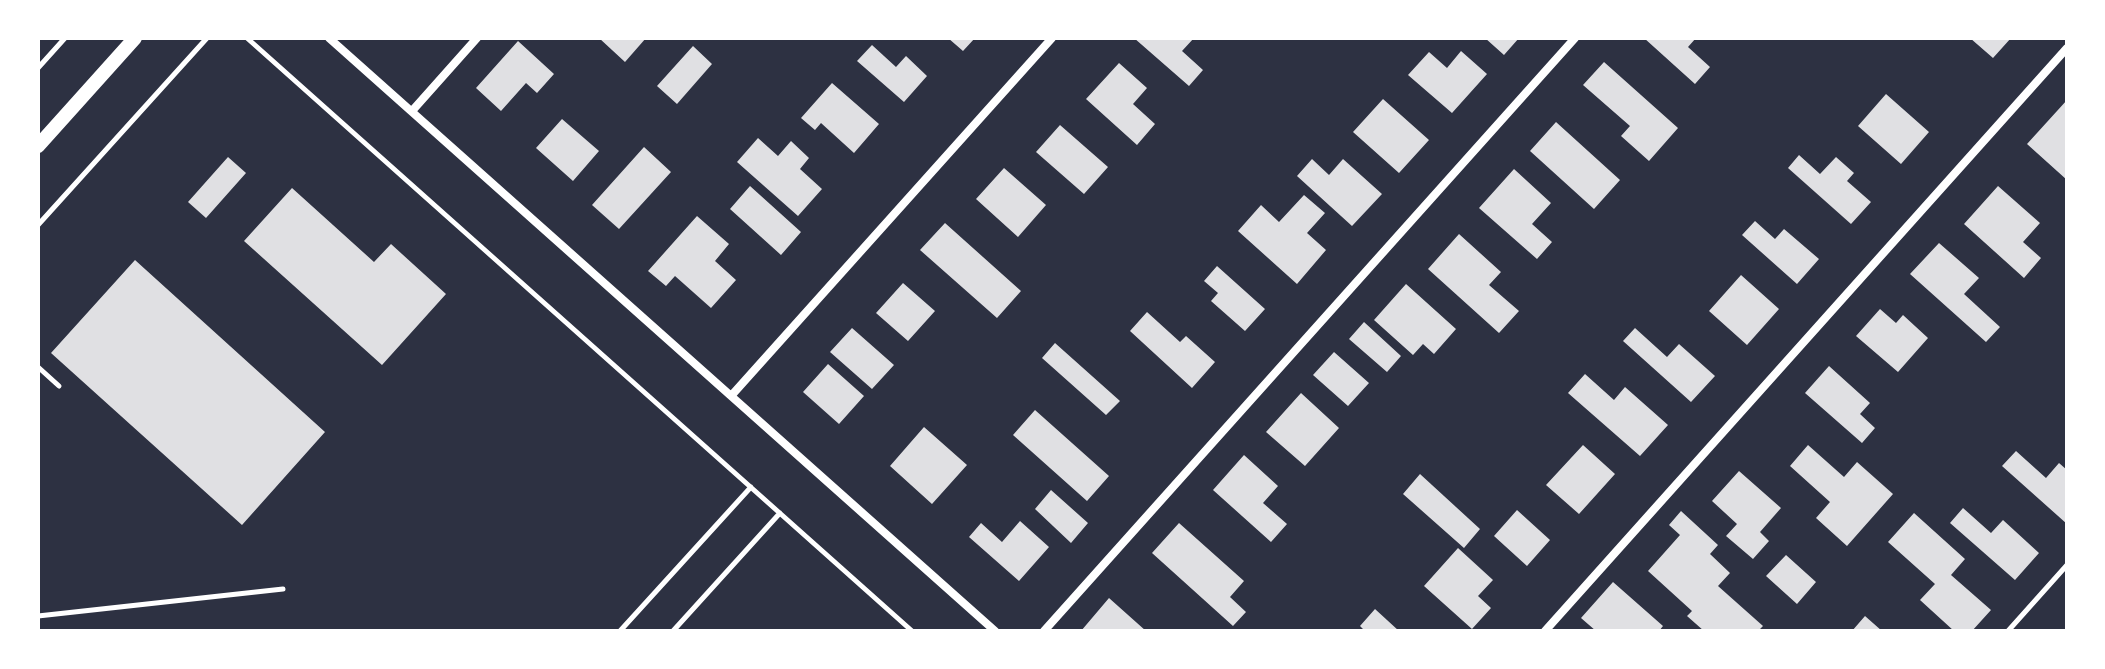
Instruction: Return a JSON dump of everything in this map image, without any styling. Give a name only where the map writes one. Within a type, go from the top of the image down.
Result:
[{"type":"street","points":[[38,146],[135,38]]},
{"type":"street","points":[[329,38],[995,631]]},
{"type":"street","points":[[412,111],[477,38]]},
{"type":"street","points":[[731,396],[1052,38]]},
{"type":"street","points":[[1044,631],[1575,38]]},
{"type":"street","points":[[1545,631],[2067,48]]},
{"type":"path","points":[[38,68],[65,38]]},
{"type":"path","points":[[38,225],[207,38]]},
{"type":"path","points":[[247,38],[912,631]]},
{"type":"path","points":[[38,367],[59,386]]},
{"type":"path","points":[[620,631],[751,487]]},
{"type":"path","points":[[673,631],[780,513]]},
{"type":"path","points":[[2008,631],[2067,565]]},
{"type":"path","points":[[38,616],[283,589]]},
{"type":"building","points":[[599,38],[646,38],[625,62]]},
{"type":"building","points":[[948,38],[975,38],[963,51]]},
{"type":"building","points":[[1134,38],[1194,38],[1182,51],[1203,70],[1189,86]]},
{"type":"building","points":[[1485,38],[1519,38],[1504,55]]},
{"type":"building","points":[[1644,38],[1696,38],[1688,47],[1710,67],[1695,84]]},
{"type":"building","points":[[1970,38],[2011,38],[1993,58]]},
{"type":"building","points":[[518,41],[554,74],[537,93],[526,83],[501,111],[476,88]]},
{"type":"building","points":[[872,45],[896,67],[906,56],[927,76],[904,102],[857,61]]},
{"type":"building","points":[[693,46],[712,64],[677,104],[657,86]]},
{"type":"building","points":[[1461,51],[1487,74],[1452,113],[1408,75],[1429,52],[1447,68]]},
{"type":"building","points":[[1604,62],[1678,128],[1649,161],[1621,136],[1630,126],[1583,85]]},
{"type":"building","points":[[1119,63],[1147,88],[1133,104],[1155,124],[1137,145],[1086,99]]},
{"type":"building","points":[[832,83],[879,124],[854,153],[821,123],[815,130],[801,118]]},
{"type":"building","points":[[1886,94],[1929,132],[1901,164],[1858,126]]},
{"type":"building","points":[[1383,99],[1429,140],[1399,173],[1353,132]]},
{"type":"building","points":[[2067,100],[2067,180],[2027,144]]},
{"type":"building","points":[[562,119],[599,151],[573,181],[536,148]]},
{"type":"building","points":[[1556,122],[1620,180],[1594,209],[1530,151]]},
{"type":"building","points":[[1060,125],[1108,167],[1084,194],[1036,152]]},
{"type":"building","points":[[758,138],[778,156],[791,141],[809,158],[800,169],[822,189],[798,216],[737,162]]},
{"type":"building","points":[[644,147],[671,172],[619,229],[592,205]]},
{"type":"building","points":[[1799,155],[1820,174],[1836,157],[1854,173],[1847,181],[1871,202],[1851,224],[1788,168]]},
{"type":"building","points":[[228,157],[246,173],[206,218],[188,202]]},
{"type":"building","points":[[1312,159],[1329,175],[1343,159],[1382,194],[1352,226],[1297,176]]},
{"type":"building","points":[[1004,168],[1046,205],[1018,237],[976,199]]},
{"type":"building","points":[[1514,169],[1551,203],[1532,224],[1552,242],[1537,259],[1479,208]]},
{"type":"building","points":[[750,186],[801,232],[781,255],[730,209]]},
{"type":"building","points":[[1998,186],[2040,223],[2023,242],[2041,258],[2024,278],[1964,224]]},
{"type":"building","points":[[292,188],[374,262],[391,244],[446,294],[382,365],[244,241]]},
{"type":"building","points":[[1304,195],[1325,213],[1307,233],[1326,250],[1297,284],[1238,231],[1261,205],[1279,222]]},
{"type":"building","points":[[697,216],[729,244],[715,261],[736,280],[711,308],[675,276],[666,286],[648,271]]},
{"type":"building","points":[[1755,221],[1775,239],[1784,229],[1819,259],[1797,284],[1742,235]]},
{"type":"building","points":[[945,223],[1021,291],[997,318],[920,250]]},
{"type":"building","points":[[1459,234],[1501,272],[1489,285],[1519,311],[1499,333],[1428,269]]},
{"type":"building","points":[[1939,243],[1979,278],[1964,294],[2000,327],[1986,342],[1910,274]]},
{"type":"building","points":[[135,260],[325,432],[242,525],[51,353]]},
{"type":"building","points":[[1217,266],[1265,309],[1245,331],[1211,301],[1218,293],[1204,281]]},
{"type":"building","points":[[1741,275],[1779,309],[1747,345],[1709,311]]},
{"type":"building","points":[[903,283],[935,311],[908,341],[876,313]]},
{"type":"building","points":[[1406,284],[1456,329],[1434,354],[1423,344],[1413,355],[1374,320]]},
{"type":"building","points":[[1880,309],[1896,323],[1903,315],[1928,338],[1898,372],[1856,336]]},
{"type":"building","points":[[1147,312],[1180,342],[1186,336],[1215,362],[1192,388],[1130,331]]},
{"type":"building","points":[[1364,322],[1401,356],[1387,372],[1349,339]]},
{"type":"building","points":[[852,328],[894,365],[872,389],[830,352]]},
{"type":"building","points":[[1635,328],[1667,357],[1679,344],[1715,376],[1691,402],[1623,341]]},
{"type":"building","points":[[1055,343],[1120,401],[1106,415],[1042,358]]},
{"type":"building","points":[[1334,352],[1369,383],[1348,406],[1313,375]]},
{"type":"building","points":[[828,364],[864,396],[839,424],[803,392]]},
{"type":"building","points":[[1829,366],[1870,403],[1860,414],[1875,428],[1862,443],[1805,393]]},
{"type":"building","points":[[1585,374],[1614,400],[1625,387],[1668,425],[1640,456],[1568,393]]},
{"type":"building","points":[[1301,393],[1339,428],[1305,466],[1266,432]]},
{"type":"building","points":[[1035,410],[1109,476],[1087,501],[1013,435]]},
{"type":"building","points":[[924,427],[967,465],[932,504],[890,466]]},
{"type":"building","points":[[1583,445],[1615,474],[1579,514],[1546,485]]},
{"type":"building","points":[[1808,445],[1844,477],[1857,462],[1893,494],[1847,546],[1816,518],[1830,502],[1790,466]]},
{"type":"building","points":[[2016,451],[2046,478],[2059,463],[2067,470],[2067,524],[2002,466]]},
{"type":"building","points":[[1244,455],[1278,486],[1263,503],[1287,524],[1271,542],[1213,490]]},
{"type":"building","points":[[1739,471],[1781,508],[1760,532],[1769,541],[1753,559],[1726,536],[1737,524],[1712,501]]},
{"type":"building","points":[[1420,474],[1480,529],[1464,548],[1403,494]]},
{"type":"building","points":[[1051,490],[1088,523],[1071,543],[1035,509]]},
{"type":"building","points":[[1963,508],[1991,533],[2003,520],[2039,553],[2015,580],[1950,523]]},
{"type":"building","points":[[1517,510],[1550,540],[1527,566],[1494,536]]},
{"type":"building","points":[[1681,511],[1718,545],[1710,554],[1730,573],[1718,586],[1763,626],[1758,631],[1704,631],[1687,616],[1692,611],[1648,571],[1680,535],[1669,525]]},
{"type":"building","points":[[1914,513],[1965,559],[1951,575],[1991,610],[1972,631],[1954,631],[1920,600],[1935,584],[1888,542]]},
{"type":"building","points":[[1020,521],[1049,547],[1019,581],[969,537],[981,523],[1002,542]]},
{"type":"building","points":[[1179,523],[1244,581],[1230,597],[1246,612],[1233,626],[1152,553]]},
{"type":"building","points":[[1458,548],[1493,580],[1478,596],[1491,608],[1472,629],[1424,586]]},
{"type":"building","points":[[1786,555],[1816,582],[1797,604],[1766,576]]},
{"type":"building","points":[[1613,582],[1663,626],[1659,631],[1596,631],[1581,618]]},
{"type":"building","points":[[1109,598],[1146,631],[1081,631]]},
{"type":"building","points":[[1375,609],[1399,631],[1365,631],[1360,626]]},
{"type":"building","points":[[1865,616],[1882,631],[1852,631]]}]
